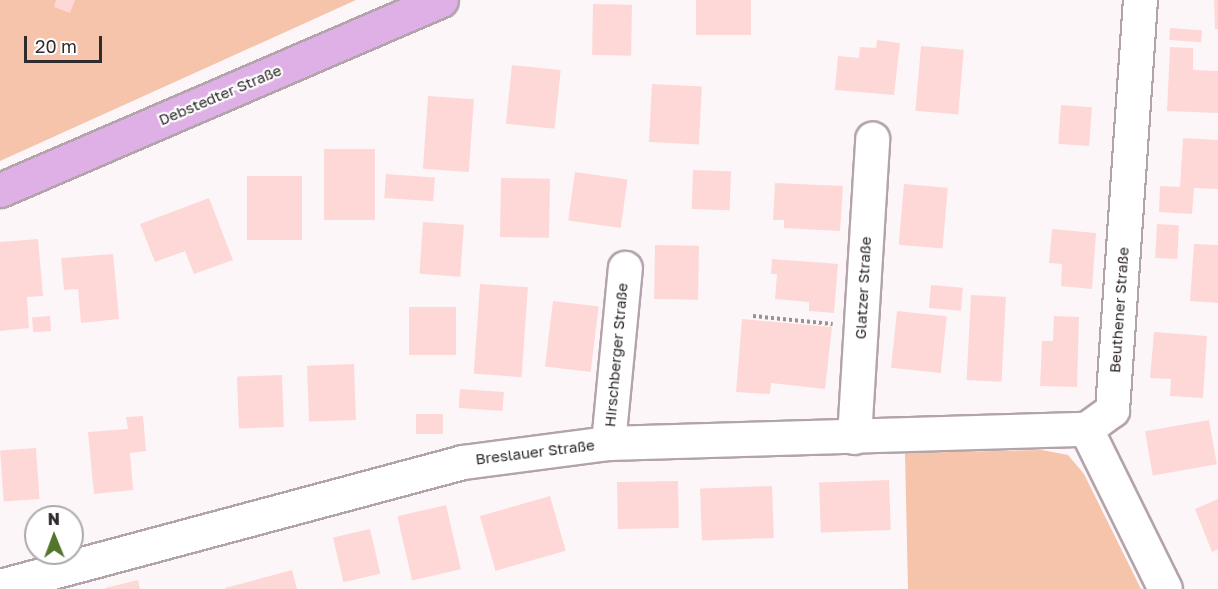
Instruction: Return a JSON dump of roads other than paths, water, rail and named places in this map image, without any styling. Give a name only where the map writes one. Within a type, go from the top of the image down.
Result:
[{"type":"main road","name":"Debstedter Straße","points":[[0,190],[441,0]]},
{"type":"street","name":"Beuthener Straße","points":[[1086,429],[1112,410],[1140,0]]},
{"type":"street","name":"Glatzer Straße","points":[[854,436],[872,139]]},
{"type":"street","name":"Hirschberger Straße","points":[[608,443],[624,267]]},
{"type":"street","name":"Breslauer Straße","points":[[0,586],[463,462],[608,443],[1086,429]]},
{"type":"street","points":[[1086,429],[1165,589]]}]
